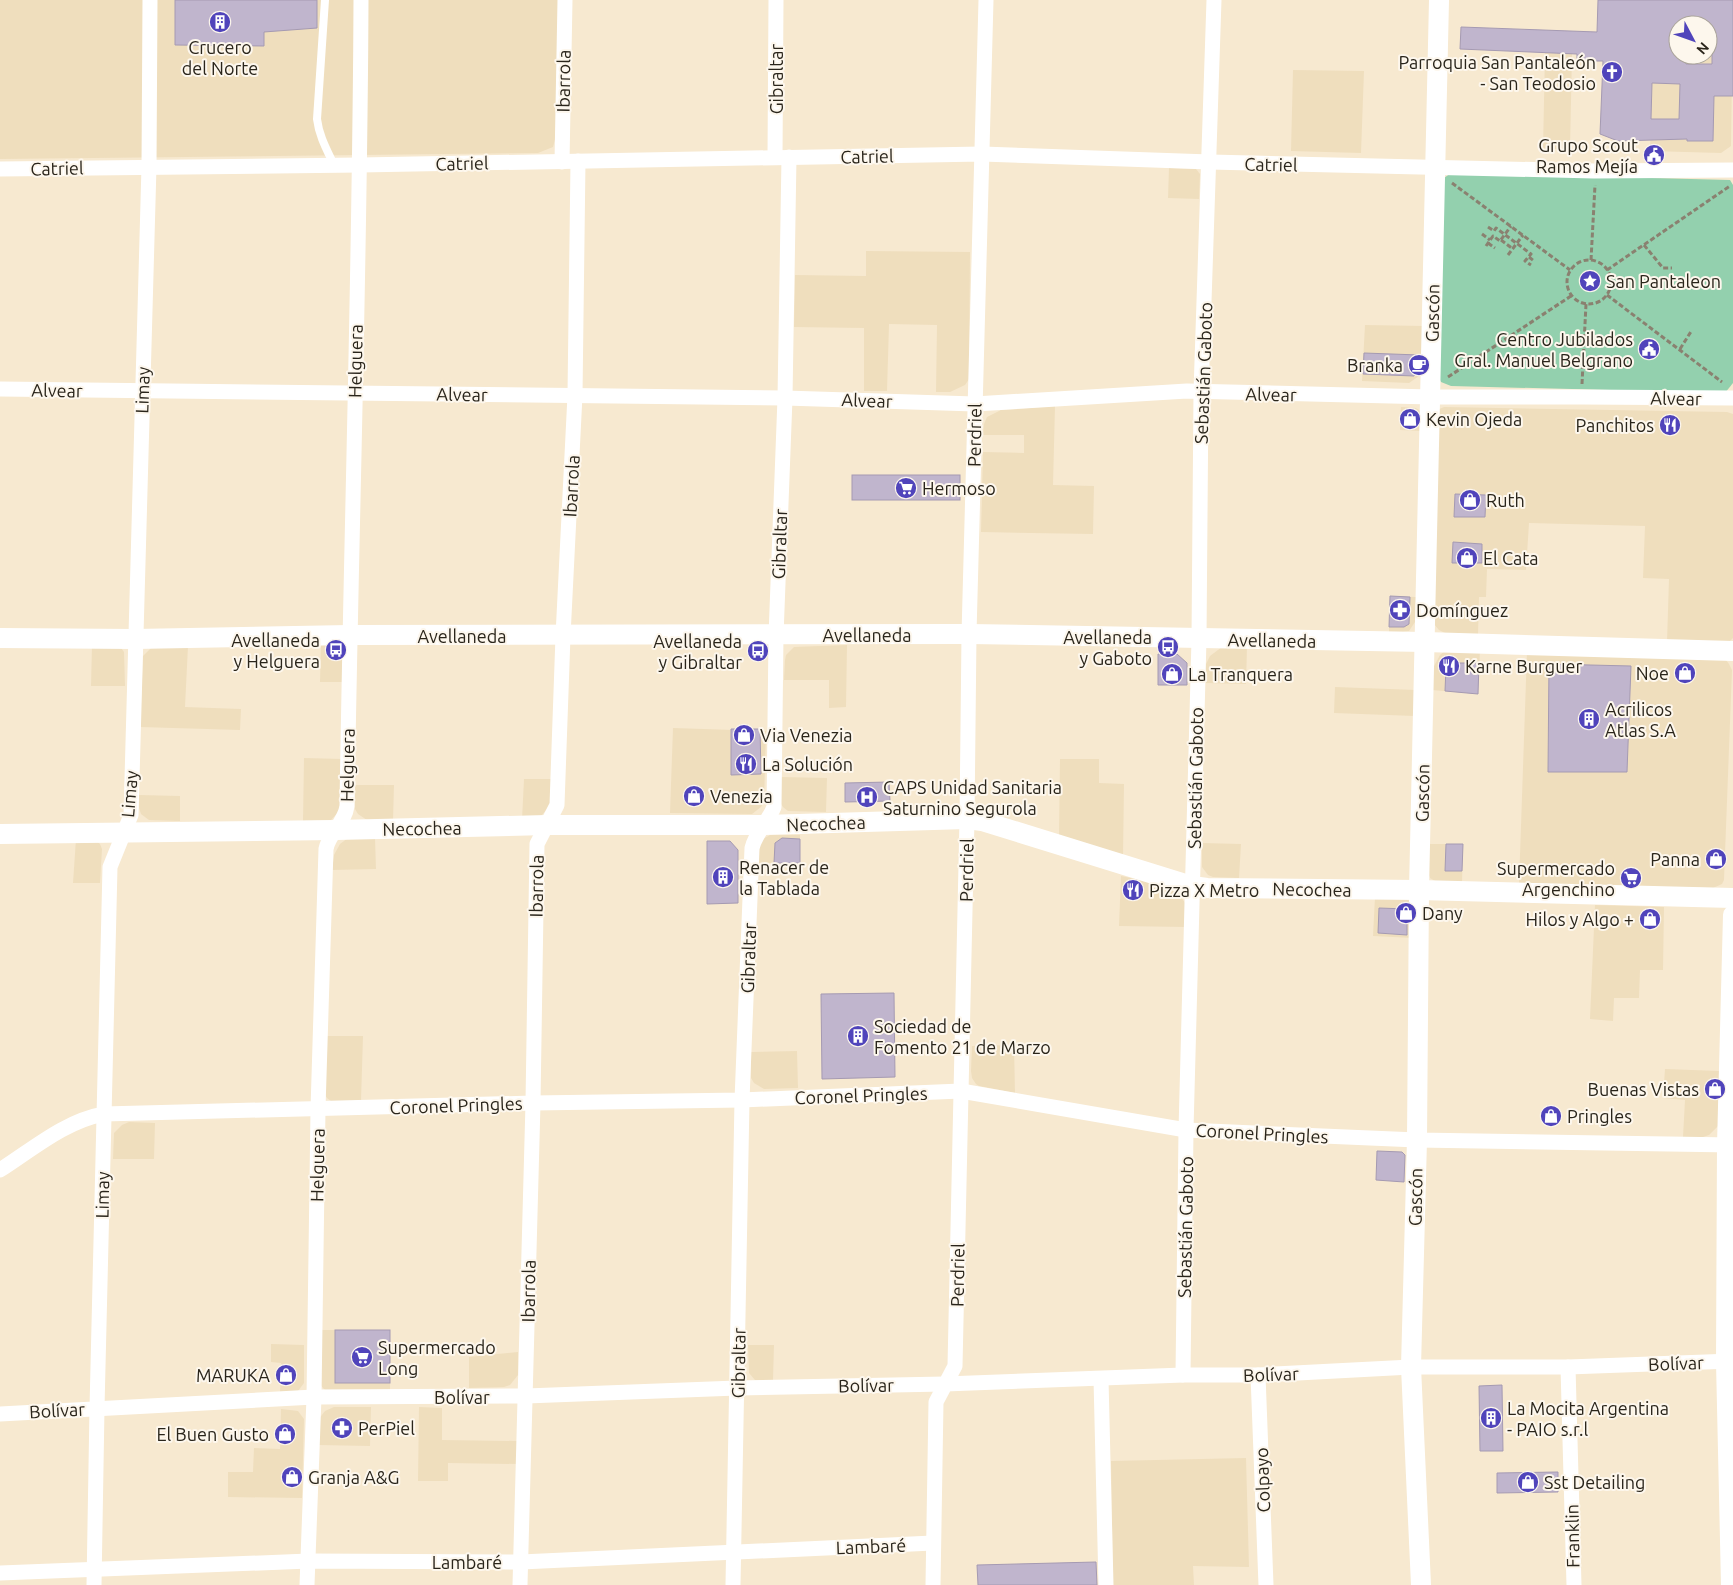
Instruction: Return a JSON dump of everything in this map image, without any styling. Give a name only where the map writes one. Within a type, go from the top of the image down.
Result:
[{"type":"street","name":"Limay","points":[[94,1585],[110,867],[130,815],[149,166],[150,0]]},
{"type":"street","name":"Helguera","points":[[308,1585],[314,1397],[318,1109],[326,849],[328,841],[346,813],[347,808],[360,165],[361,0]]},
{"type":"street","name":"Ibarrola","points":[[562,162],[565,0]]},
{"type":"street","name":"Gibraltar","points":[[733,1585],[742,1100],[752,848],[754,838],[774,807],[776,636],[785,398],[782,157],[776,0]]},
{"type":"street","name":"Perdriel","points":[[933,1585],[936,1402],[955,1366],[967,819],[969,634],[986,0]]},
{"type":"street","name":"Sebastián Gaboto","points":[[1183,1375],[1186,1130],[1199,639],[1201,392],[1214,0]]},
{"type":"street","name":"Gascón","points":[[1420,1585],[1411,1366],[1417,1140],[1419,890],[1425,642],[1436,390],[1440,173],[1439,0]]},
{"type":"street","name":"Catriel","points":[[0,169],[562,162],[982,154],[1440,173],[1733,170]]},
{"type":"street","name":"Ibarrola","points":[[520,1585],[533,1103],[537,844],[557,806],[575,395],[578,161]]},
{"type":"street","name":"Alvear","points":[[0,389],[785,398],[975,404],[1187,391],[1436,390],[1582,397],[1733,398]]},
{"type":"street","name":"Avellaneda","points":[[0,638],[135,639],[349,635],[776,636],[969,634],[1425,642],[1733,651]]},
{"type":"street","name":"Necochea","points":[[0,834],[123,834],[546,825],[764,825],[967,819],[982,821],[1192,886],[1207,888],[1419,890],[1733,898]]},
{"type":"street","points":[[1731,1585],[1729,1361],[1733,915]]},
{"type":"street","name":"Coronel Pringles","points":[[0,1170],[67,1126],[87,1117],[104,1114],[533,1103],[742,1100],[961,1091],[1186,1130],[1417,1140],[1730,1145]]},
{"type":"street","name":"Bolívar","points":[[0,1414],[314,1397],[526,1396],[1183,1375],[1258,1375],[1411,1366],[1568,1367],[1729,1361]]},
{"type":"street","name":"Franklin","points":[[1568,1367],[1574,1585]]},
{"type":"street","name":"Colpayo","points":[[1258,1375],[1266,1585]]},
{"type":"street","points":[[1101,1379],[1106,1585]]},
{"type":"street","name":"Lambaré","points":[[0,1573],[309,1561],[521,1562],[933,1543]]},
{"type":"lane","points":[[325,0],[317,119],[318,129],[334,165]]},
{"type":"path","points":[[1440,173],[1570,270]]},
{"type":"path","points":[[1591,260],[1596,177]]},
{"type":"path","points":[[1607,270],[1732,184]]},
{"type":"path","points":[[1501,240],[1510,226]]},
{"type":"path","points":[[1488,227],[1494,231],[1496,228],[1531,254],[1525,261],[1530,265]]},
{"type":"path","points":[[1482,234],[1488,243],[1495,248]]},
{"type":"path","points":[[1508,255],[1523,235]]},
{"type":"path","points":[[1488,243],[1493,236],[1513,248]]},
{"type":"path","points":[[1644,245],[1663,268],[1672,268]]},
{"type":"path","points":[[1529,257],[1534,261]]},
{"type":"path","points":[[1591,260],[1598,262],[1607,270],[1611,280],[1607,295],[1596,303],[1586,304],[1576,301],[1571,296],[1566,283],[1570,270],[1583,261],[1591,260]]},
{"type":"path","points":[[1607,295],[1723,383]]},
{"type":"path","points":[[1436,390],[1571,296]]},
{"type":"path","points":[[1582,389],[1586,304]]},
{"type":"path","points":[[1680,349],[1692,330]]},
{"type":"shaded area","points":[[0,0],[560,0],[557,132],[553,147],[538,153],[0,159]]},
{"type":"shaded area","points":[[1654,0],[1733,0],[1731,146],[1721,153],[1650,151]]},
{"type":"shaded area","points":[[1545,53],[1572,53],[1570,149],[1543,149]]},
{"type":"shaded area","points":[[1293,70],[1364,71],[1361,153],[1291,151]]},
{"type":"shaded area","points":[[1169,168],[1196,169],[1200,174],[1199,199],[1168,198]]},
{"type":"shaded area","points":[[866,251],[970,252],[969,379],[965,385],[950,392],[936,392],[937,325],[889,324],[887,391],[864,391],[864,328],[794,327],[795,275],[866,276]]},
{"type":"shaded area","points":[[1365,325],[1425,326],[1423,370],[1419,376],[1409,383],[1362,381]]},
{"type":"shaded area","points":[[1055,406],[1053,485],[1094,486],[1093,534],[981,532],[983,452],[1024,453],[1024,435],[983,435],[987,417],[1001,410]]},
{"type":"shaded area","points":[[1401,407],[1419,410],[1422,415],[1421,431],[1400,430]]},
{"type":"shaded area","points":[[1444,407],[1727,412],[1733,414],[1733,638],[1729,642],[1667,642],[1669,579],[1643,578],[1645,526],[1529,523],[1526,570],[1487,569],[1486,597],[1479,597],[1478,635],[1447,634],[1439,630],[1434,624],[1437,410]]},
{"type":"shaded area","name":"Domínguez","points":[[1390,596],[1416,597],[1415,622],[1409,631],[1389,632]]},
{"type":"shaded area","points":[[321,643],[327,643],[342,653],[344,658],[343,682],[320,682]]},
{"type":"shaded area","points":[[92,645],[121,648],[124,652],[125,686],[91,686]]},
{"type":"shaded area","points":[[847,645],[846,707],[829,708],[829,680],[784,680],[786,655],[794,647]]},
{"type":"shaded area","points":[[188,646],[185,707],[241,709],[240,730],[140,727],[143,656],[152,647]]},
{"type":"shaded area","points":[[1222,647],[1247,647],[1246,684],[1205,683],[1206,664],[1210,656]]},
{"type":"shaded area","points":[[1480,650],[1478,694],[1432,690],[1433,668],[1440,655],[1445,651]]},
{"type":"shaded area","points":[[1527,651],[1726,660],[1732,670],[1724,880],[1722,884],[1713,888],[1519,884]]},
{"type":"shaded area","points":[[1335,687],[1416,690],[1415,716],[1334,713]]},
{"type":"shaded area","points":[[673,728],[766,731],[764,802],[761,807],[752,814],[670,813]]},
{"type":"shaded area","points":[[304,758],[342,759],[341,809],[331,820],[303,821]]},
{"type":"shaded area","points":[[1060,759],[1099,759],[1099,783],[1124,784],[1123,857],[1059,838]]},
{"type":"shaded area","points":[[781,777],[827,778],[826,812],[788,811],[780,802]]},
{"type":"shaded area","points":[[524,779],[553,779],[551,802],[540,817],[522,820]]},
{"type":"shaded area","points":[[355,785],[394,785],[393,821],[370,822],[358,814],[355,809]]},
{"type":"shaded area","points":[[139,795],[180,796],[180,821],[149,820],[141,814]]},
{"type":"shaded area","points":[[770,835],[800,835],[800,863],[757,863],[761,840]]},
{"type":"shaded area","points":[[348,838],[375,838],[376,869],[332,870],[334,855],[340,844]]},
{"type":"shaded area","points":[[76,839],[96,841],[100,844],[102,849],[100,883],[73,883]]},
{"type":"shaded area","points":[[1202,843],[1241,844],[1239,878],[1213,877],[1208,875],[1202,867]]},
{"type":"shaded area","points":[[1429,844],[1463,844],[1462,883],[1435,881],[1430,878],[1428,872]]},
{"type":"shaded area","points":[[1121,876],[1169,886],[1177,891],[1185,903],[1186,927],[1119,926]]},
{"type":"shaded area","points":[[1375,897],[1407,898],[1412,901],[1413,938],[1373,936]]},
{"type":"shaded area","points":[[1595,905],[1664,907],[1663,970],[1640,970],[1639,998],[1614,998],[1613,1021],[1590,1019]]},
{"type":"shaded area","points":[[325,1036],[363,1036],[361,1101],[331,1101],[324,1093]]},
{"type":"shaded area","points":[[1014,1045],[1015,1093],[976,1084],[972,1078],[971,1071],[972,1046]]},
{"type":"shaded area","points":[[797,1051],[798,1088],[764,1089],[754,1083],[751,1078],[751,1052]]},
{"type":"shaded area","points":[[1665,1069],[1719,1071],[1718,1126],[1709,1135],[1703,1137],[1683,1137],[1685,1100],[1663,1098]]},
{"type":"shaded area","points":[[129,1122],[155,1123],[154,1159],[113,1159],[114,1133],[122,1125]]},
{"type":"shaded area","name":"Supermercado Long","points":[[320,1330],[390,1330],[390,1392],[326,1391],[320,1384]]},
{"type":"shaded area","points":[[271,1344],[304,1345],[304,1383],[298,1391],[280,1393],[281,1363],[271,1362]]},
{"type":"shaded area","points":[[748,1345],[774,1345],[773,1380],[755,1380],[749,1373]]},
{"type":"shaded area","points":[[518,1352],[518,1375],[510,1385],[504,1387],[469,1388],[469,1357]]},
{"type":"shaded area","points":[[334,1407],[371,1407],[370,1446],[318,1445],[318,1420],[325,1411]]},
{"type":"shaded area","points":[[419,1407],[442,1408],[442,1440],[518,1441],[517,1464],[448,1463],[448,1481],[418,1481]]},
{"type":"shaded area","points":[[281,1409],[298,1411],[304,1419],[302,1498],[228,1497],[228,1472],[253,1472],[254,1448],[280,1449]]},
{"type":"shaded area","points":[[1246,1458],[1249,1567],[1193,1566],[1194,1585],[1113,1585],[1111,1461]]},
{"type":"green space","points":[[1451,173],[1730,180],[1733,185],[1733,383],[1725,393],[1451,386],[1441,382],[1438,376],[1444,178]]},
{"type":"building","name":"Crucero del Norte","points":[[175,0],[317,0],[317,28],[264,32],[264,46],[175,45]]},
{"type":"building","points":[[1598,0],[1733,0],[1733,96],[1714,96],[1713,141],[1687,141],[1687,139],[1618,141],[1600,134],[1603,61],[1577,61],[1577,54],[1460,49],[1461,27],[1597,32]],"holes":[[[1652,83],[1680,84],[1679,119],[1651,119]]]},
{"type":"building","points":[[1364,353],[1419,355],[1419,371],[1414,376],[1363,374]]},
{"type":"building","name":"Hermoso","points":[[852,475],[960,475],[960,500],[852,500]]},
{"type":"building","points":[[1455,494],[1486,495],[1485,517],[1454,517]]},
{"type":"building","points":[[1453,542],[1482,544],[1482,563],[1452,563]]},
{"type":"building","name":"Domínguez","points":[[1390,596],[1410,597],[1409,624],[1404,627],[1389,627]]},
{"type":"building","name":"La Tranquera","points":[[1158,654],[1177,654],[1187,663],[1187,685],[1158,685]]},
{"type":"building","points":[[1449,663],[1479,663],[1478,694],[1445,691],[1446,667]]},
{"type":"building","name":"Acrilicos Atlas S.A","points":[[1549,664],[1631,666],[1627,772],[1548,772]]},
{"type":"building","points":[[731,729],[760,729],[761,774],[731,775]]},
{"type":"building","points":[[889,782],[890,801],[845,802],[845,783]]},
{"type":"building","points":[[782,838],[800,839],[800,863],[774,863],[775,843]]},
{"type":"building","name":"Renacer de la Tablada","points":[[707,841],[730,841],[738,850],[738,903],[707,904]]},
{"type":"building","points":[[1446,844],[1463,844],[1462,871],[1445,871]]},
{"type":"building","points":[[1379,908],[1407,909],[1407,935],[1378,933]]},
{"type":"building","name":"Sociedad de Fomento 21 de Marzo","points":[[894,993],[895,1077],[822,1079],[821,994]]},
{"type":"building","points":[[1377,1151],[1402,1152],[1405,1155],[1404,1182],[1376,1180]]},
{"type":"building","name":"Supermercado Long","points":[[335,1330],[390,1330],[390,1383],[335,1383]]},
{"type":"building","name":"La Mocita Argentina - PAIO s.r.l","points":[[1502,1385],[1503,1451],[1480,1451],[1479,1386]]},
{"type":"building","name":"Sst Detailing","points":[[1558,1472],[1558,1492],[1497,1493],[1497,1473]]},
{"type":"building","points":[[1096,1562],[1097,1585],[978,1585],[977,1565]]},
{"type":"place","name":"Crucero del Norte","points":[[220,22]]},
{"type":"place","name":"Parroquia San Pantaleón - San Teodosio","points":[[1612,72]]},
{"type":"place","name":"Grupo Scout Ramos Mejía","points":[[1654,155]]},
{"type":"place","name":"San Pantaleon","points":[[1590,281]]},
{"type":"place","name":"Centro Jubilados Gral. Manuel Belgrano","points":[[1649,349]]},
{"type":"place","name":"Branka","points":[[1419,365]]},
{"type":"place","name":"Kevin Ojeda","points":[[1410,419]]},
{"type":"place","name":"Panchitos","points":[[1670,425]]},
{"type":"place","name":"Hermoso","points":[[906,488]]},
{"type":"place","name":"Ruth","points":[[1470,500]]},
{"type":"place","name":"El Cata","points":[[1467,558]]},
{"type":"place","name":"Domínguez","points":[[1400,610]]},
{"type":"place","name":"Avellaneda y Gaboto","points":[[1168,647]]},
{"type":"place","name":"Avellaneda y Helguera","points":[[336,650]]},
{"type":"place","name":"Avellaneda y Gibraltar","points":[[758,651]]},
{"type":"place","name":"Karne Burguer","points":[[1449,666]]},
{"type":"place","name":"Noe","points":[[1685,673]]},
{"type":"place","name":"La Tranquera","points":[[1172,674]]},
{"type":"place","name":"Acrilicos Atlas S.A","points":[[1589,719]]},
{"type":"place","name":"Via Venezia","points":[[744,735]]},
{"type":"place","name":"La Solución","points":[[746,764]]},
{"type":"place","name":"Venezia","points":[[694,796]]},
{"type":"place","name":"CAPS Unidad Sanitaria Saturnino Segurola","points":[[867,797]]},
{"type":"place","name":"Panna","points":[[1716,859]]},
{"type":"place","name":"Renacer de la Tablada","points":[[723,877]]},
{"type":"place","name":"Supermercado Argenchino","points":[[1631,878]]},
{"type":"place","name":"Pizza X Metro","points":[[1133,890]]},
{"type":"place","name":"Dany","points":[[1406,913]]},
{"type":"place","name":"Hilos y Algo +","points":[[1650,919]]},
{"type":"place","name":"Sociedad de Fomento 21 de Marzo","points":[[858,1036]]},
{"type":"place","name":"Buenas Vistas","points":[[1715,1089]]},
{"type":"place","name":"Pringles","points":[[1551,1116]]},
{"type":"place","name":"Supermercado Long","points":[[362,1357]]},
{"type":"place","name":"MARUKA","points":[[286,1375]]},
{"type":"place","name":"La Mocita Argentina - PAIO s.r.l","points":[[1491,1418]]},
{"type":"place","name":"PerPiel","points":[[342,1428]]},
{"type":"place","name":"El Buen Gusto","points":[[285,1434]]},
{"type":"place","name":"Granja A&G","points":[[292,1477]]},
{"type":"place","name":"Sst Detailing","points":[[1528,1482]]}]
